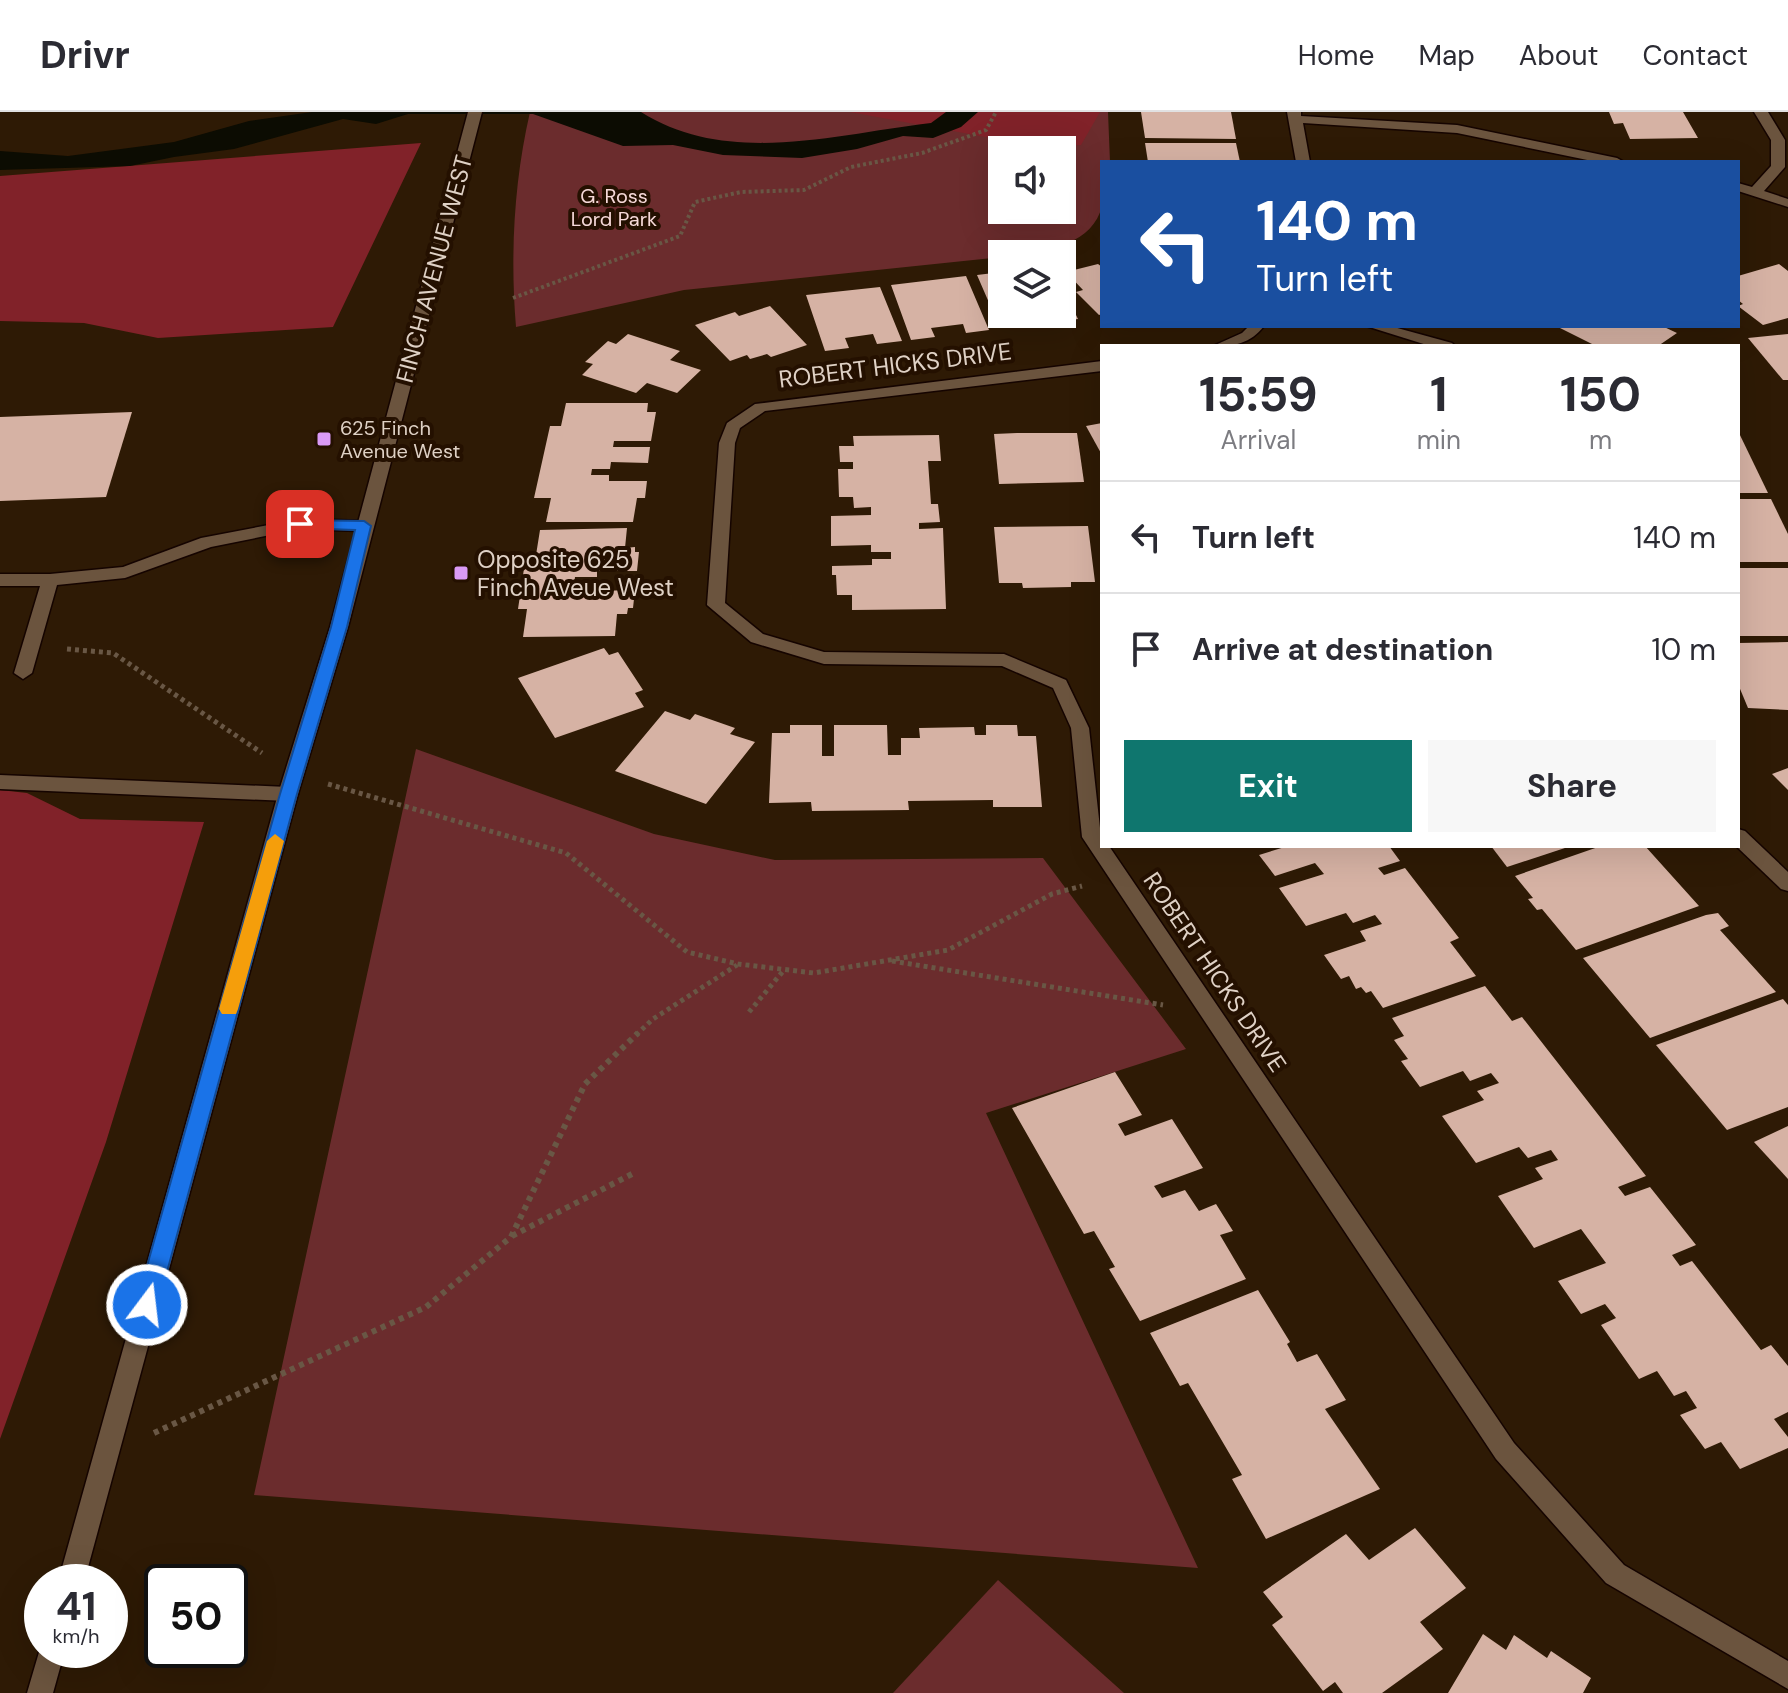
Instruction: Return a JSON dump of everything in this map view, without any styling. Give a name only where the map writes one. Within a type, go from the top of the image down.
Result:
[{"type":"street","name":"FINCH AVENUE WEST","points":[[76,1564],[291,784],[339,627],[475,112]]},
{"type":"street","points":[[1756,191],[1778,167],[1778,140],[1761,112]]},
{"type":"street","points":[[1303,160],[1294,116],[1457,129],[1607,160]]},
{"type":"street","points":[[1740,187],[1788,203]]},
{"type":"street","points":[[1226,344],[1247,336],[1255,328]]},
{"type":"street","points":[[1380,328],[1440,344]]},
{"type":"street","name":"ROBERT HICKS DRIVE","points":[[1100,366],[761,407],[733,426],[727,443],[716,605],[757,638],[824,658],[1004,660],[1060,684],[1080,728],[1089,832],[1505,1451],[1615,1574],[1788,1676]]},
{"type":"street","points":[[0,580],[50,580],[125,572],[207,542],[300,524],[364,526]]},
{"type":"street","points":[[23,673],[50,580]]},
{"type":"street","points":[[0,782],[291,784]]},
{"type":"street","points":[[1740,838],[1788,884]]},
{"type":"street","points":[[40,1693],[47,1668]]},
{"type":"path","points":[[513,298],[680,236],[695,202],[741,192],[804,190],[851,167],[922,153],[986,130],[996,112]]},
{"type":"path","points":[[33,647],[113,653],[291,784],[566,853],[687,952],[738,964],[814,973],[948,950],[1052,894],[1118,876]]},
{"type":"path","points":[[887,960],[1081,989],[1212,1014]]},
{"type":"path","points":[[511,1237],[585,1084],[653,1019],[738,964]]},
{"type":"path","points":[[749,1012],[785,969]]},
{"type":"path","points":[[106,1455],[426,1307],[511,1237],[632,1174]]},
{"type":"green space","name":"G. Ross Lord Park","points":[[530,112],[1108,112],[1110,160],[1100,160],[1100,211],[1087,231],[1075,240],[988,240],[988,258],[684,290],[516,327],[513,273],[520,165]]},
{"type":"green space","points":[[416,749],[654,834],[775,860],[1043,858],[1186,1049],[986,1113],[1198,1568],[254,1495]]},
{"type":"green space","points":[[998,1580],[1124,1693],[893,1693]]},
{"type":"shaded area","points":[[312,112],[641,112],[675,129],[746,143],[820,139],[931,123],[946,112],[978,112],[961,127],[933,138],[903,136],[857,149],[802,158],[723,155],[673,145],[623,146],[533,114],[408,114],[376,124],[343,119],[234,149],[130,166],[0,170],[0,151],[68,156],[174,142],[249,121]]},
{"type":"shaded area","points":[[850,112],[1100,112],[1081,145],[1076,145],[1076,136],[988,138]]},
{"type":"shaded area","points":[[421,143],[333,327],[158,338],[84,323],[0,321],[0,176]]},
{"type":"shaded area","points":[[0,790],[27,793],[80,819],[204,822],[106,1142],[0,1439]]},
{"type":"building","points":[[1141,112],[1231,112],[1236,139],[1145,138]]},
{"type":"building","points":[[1609,112],[1683,112],[1698,138],[1630,139],[1623,123],[1614,124]]},
{"type":"building","points":[[1145,143],[1236,143],[1240,160],[1148,160]]},
{"type":"building","points":[[1098,264],[1100,315],[1076,292],[1083,290],[1076,283],[1076,270]]},
{"type":"building","points":[[1779,264],[1788,271],[1788,318],[1763,325],[1740,308],[1743,304],[1740,302],[1740,275]]},
{"type":"building","points":[[988,274],[988,300],[977,275]]},
{"type":"building","points":[[966,276],[989,330],[966,333],[963,324],[931,328],[935,337],[911,340],[891,285]]},
{"type":"building","points":[[880,287],[902,341],[877,344],[873,334],[845,338],[849,348],[825,351],[806,295]]},
{"type":"building","points":[[770,306],[807,345],[771,357],[767,354],[750,359],[747,355],[730,361],[695,325],[735,312],[739,316]]},
{"type":"building","points":[[1560,328],[1666,328],[1677,333],[1661,344],[1592,344]]},
{"type":"building","points":[[628,334],[680,351],[670,360],[701,370],[677,393],[647,383],[636,393],[582,375],[593,364],[585,362],[608,341],[616,344]]},
{"type":"building","points":[[1788,334],[1788,380],[1783,380],[1748,338]]},
{"type":"building","points":[[566,403],[648,403],[647,412],[656,412],[651,441],[614,441],[613,447],[650,447],[648,463],[611,462],[610,469],[592,469],[591,475],[609,475],[609,481],[647,481],[645,498],[637,498],[633,522],[546,522],[551,498],[534,498],[550,426],[561,426]]},
{"type":"building","points":[[132,412],[106,497],[0,501],[0,417]]},
{"type":"building","points":[[1100,423],[1100,451],[1086,426]]},
{"type":"building","points":[[1077,433],[1084,482],[999,484],[994,434]]},
{"type":"building","points":[[939,435],[941,461],[928,461],[931,504],[938,504],[940,522],[919,523],[919,529],[943,528],[946,609],[852,610],[852,595],[837,595],[836,575],[832,575],[832,566],[872,565],[872,559],[891,559],[891,552],[871,552],[871,545],[831,546],[831,516],[871,515],[871,507],[854,508],[853,497],[839,497],[838,469],[853,469],[853,462],[840,462],[839,446],[854,446],[853,436]]},
{"type":"building","points":[[1740,435],[1768,493],[1740,493]]},
{"type":"building","points":[[1740,499],[1771,499],[1788,534],[1788,562],[1740,562]]},
{"type":"building","points":[[1088,526],[1095,582],[1071,582],[1071,587],[1023,588],[1022,583],[999,583],[994,527]]},
{"type":"building","points":[[627,528],[625,548],[635,547],[635,552],[639,552],[637,571],[597,571],[597,577],[575,577],[574,585],[595,585],[595,591],[635,590],[633,608],[628,608],[627,614],[617,614],[615,636],[523,637],[527,609],[518,609],[526,555],[536,555],[540,530]]},
{"type":"building","points":[[1740,568],[1788,568],[1788,636],[1740,636]]},
{"type":"building","points":[[1788,642],[1788,710],[1748,708],[1740,689],[1740,643]]},
{"type":"building","points":[[604,648],[609,655],[618,652],[643,690],[635,693],[644,707],[555,738],[518,678]]},
{"type":"building","points":[[665,711],[690,720],[695,714],[735,728],[730,734],[755,742],[706,804],[615,771]]},
{"type":"building","points":[[790,725],[822,725],[822,756],[834,756],[834,725],[887,725],[888,755],[901,755],[901,738],[920,738],[919,728],[974,727],[975,735],[986,735],[986,725],[1017,725],[1018,736],[1036,736],[1042,807],[993,807],[993,800],[908,801],[909,810],[812,811],[811,802],[769,803],[772,733],[790,733]]},
{"type":"building","points":[[1788,768],[1788,790],[1772,774]]},
{"type":"building","points":[[1282,848],[1390,848],[1400,861],[1378,868],[1384,875],[1405,868],[1459,938],[1450,942],[1476,976],[1383,1008],[1371,991],[1366,993],[1361,987],[1356,989],[1349,976],[1341,979],[1324,955],[1366,941],[1360,931],[1382,924],[1375,915],[1353,923],[1346,913],[1306,926],[1279,888],[1324,874],[1315,863],[1275,876],[1259,855]]},
{"type":"building","points":[[1493,848],[1565,848],[1507,867]]},
{"type":"building","points":[[1595,848],[1647,848],[1699,906],[1576,950],[1542,909],[1537,910],[1528,899],[1533,898],[1515,876]]},
{"type":"building","points":[[1718,913],[1729,926],[1720,930],[1776,992],[1650,1038],[1583,958],[1706,915]]},
{"type":"building","points":[[1485,986],[1512,1021],[1522,1017],[1646,1176],[1618,1187],[1625,1196],[1650,1187],[1696,1245],[1672,1255],[1680,1266],[1692,1261],[1761,1350],[1771,1345],[1788,1366],[1788,1412],[1774,1419],[1788,1437],[1788,1448],[1740,1469],[1721,1442],[1705,1449],[1680,1415],[1697,1408],[1686,1391],[1674,1396],[1657,1371],[1639,1379],[1601,1325],[1616,1318],[1605,1304],[1581,1314],[1558,1281],[1606,1263],[1581,1229],[1534,1248],[1498,1196],[1543,1179],[1535,1168],[1558,1160],[1551,1150],[1528,1158],[1519,1147],[1476,1163],[1442,1116],[1484,1100],[1477,1091],[1499,1083],[1491,1073],[1470,1081],[1463,1071],[1420,1087],[1401,1061],[1408,1059],[1394,1040],[1404,1036],[1392,1018]]},
{"type":"building","points":[[1783,999],[1788,1005],[1788,1107],[1727,1130],[1656,1045]]},
{"type":"building","points":[[1115,1072],[1142,1115],[1118,1124],[1125,1136],[1172,1119],[1203,1168],[1154,1186],[1162,1198],[1185,1190],[1199,1211],[1216,1204],[1233,1231],[1220,1235],[1246,1279],[1140,1321],[1109,1269],[1115,1267],[1094,1231],[1084,1234],[1012,1108]]},
{"type":"building","points":[[1788,1126],[1788,1179],[1754,1142]]},
{"type":"building","points":[[1258,1290],[1290,1342],[1287,1344],[1297,1362],[1317,1354],[1346,1400],[1325,1409],[1380,1489],[1266,1539],[1232,1479],[1242,1475],[1188,1383],[1180,1386],[1150,1333]]},
{"type":"building","points":[[1415,1528],[1466,1588],[1420,1622],[1443,1649],[1382,1693],[1343,1693],[1335,1682],[1323,1691],[1272,1625],[1283,1617],[1263,1592],[1346,1534],[1369,1560]]},
{"type":"building","points":[[1483,1634],[1506,1650],[1514,1635],[1547,1658],[1551,1651],[1591,1678],[1583,1693],[1448,1693]]},
{"type":"slow traffic","points":[[229,1009],[275,841]]},
{"type":"place","name":"625 Finch Avenue West","points":[[324,439]]},
{"type":"place","name":"Opposite 625 Finch Aveue West","points":[[461,573]]},
{"type":"route","points":[[147,1305],[288,794],[339,627],[364,526],[300,524]]}]
